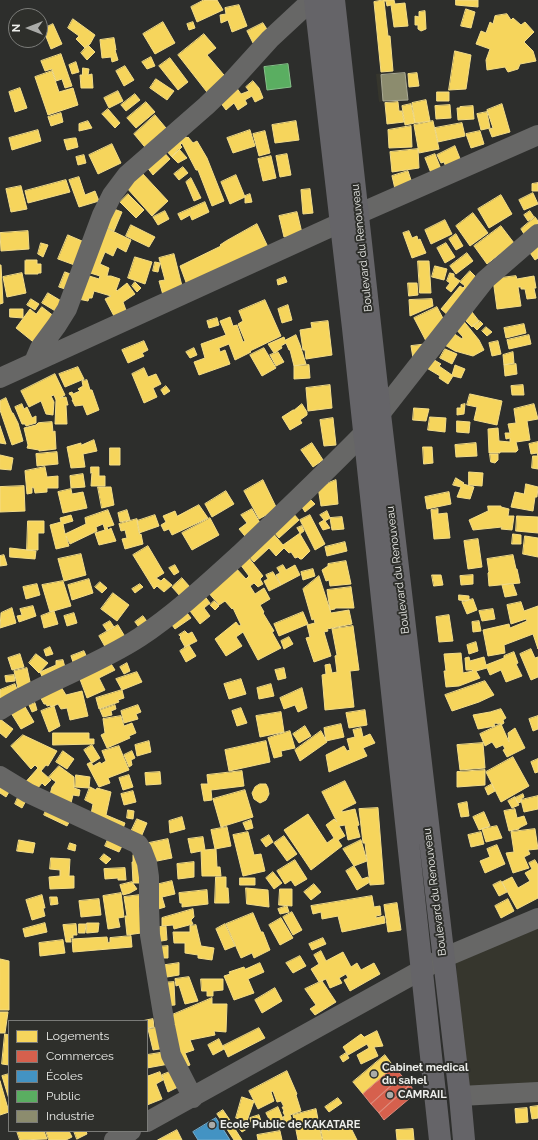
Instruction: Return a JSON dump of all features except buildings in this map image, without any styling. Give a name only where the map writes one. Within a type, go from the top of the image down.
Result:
[{"type":"main road","name":"Boulevard du Renouveau","points":[[314,0],[380,414],[464,1140]]},
{"type":"main road","name":"Boulevard du Renouveau","points":[[334,0],[364,433],[440,1140]]},
{"type":"street","points":[[34,362],[40,348],[67,309],[102,215],[112,195],[127,175],[206,106],[231,82],[270,40],[314,0]]},
{"type":"street","points":[[0,378],[349,218],[538,135]]},
{"type":"street","points":[[380,414],[485,280],[538,234]]},
{"type":"street","points":[[0,710],[39,689],[86,667],[139,637],[198,592],[301,498],[364,433]]},
{"type":"street","points":[[0,776],[28,793],[138,844],[142,850],[147,863],[149,877],[150,935],[165,1026],[171,1055],[193,1098]]},
{"type":"street","points":[[148,1121],[193,1098],[443,958],[538,918]]},
{"type":"street","points":[[460,1096],[538,1092]]},
{"type":"street","points":[[114,1140],[129,1132]]},
{"type":"shaded area","points":[[400,71],[404,99],[379,102],[376,74]]},
{"type":"shaded area","points":[[538,927],[538,1086],[465,1092],[456,961]]},
{"type":"place","name":"Cabinet medical du sahel","points":[[374,1074]]},
{"type":"place","name":"CAMRAIL","points":[[390,1095]]},
{"type":"place","name":"Ecole Public de KAKATARE","points":[[212,1125]]}]
